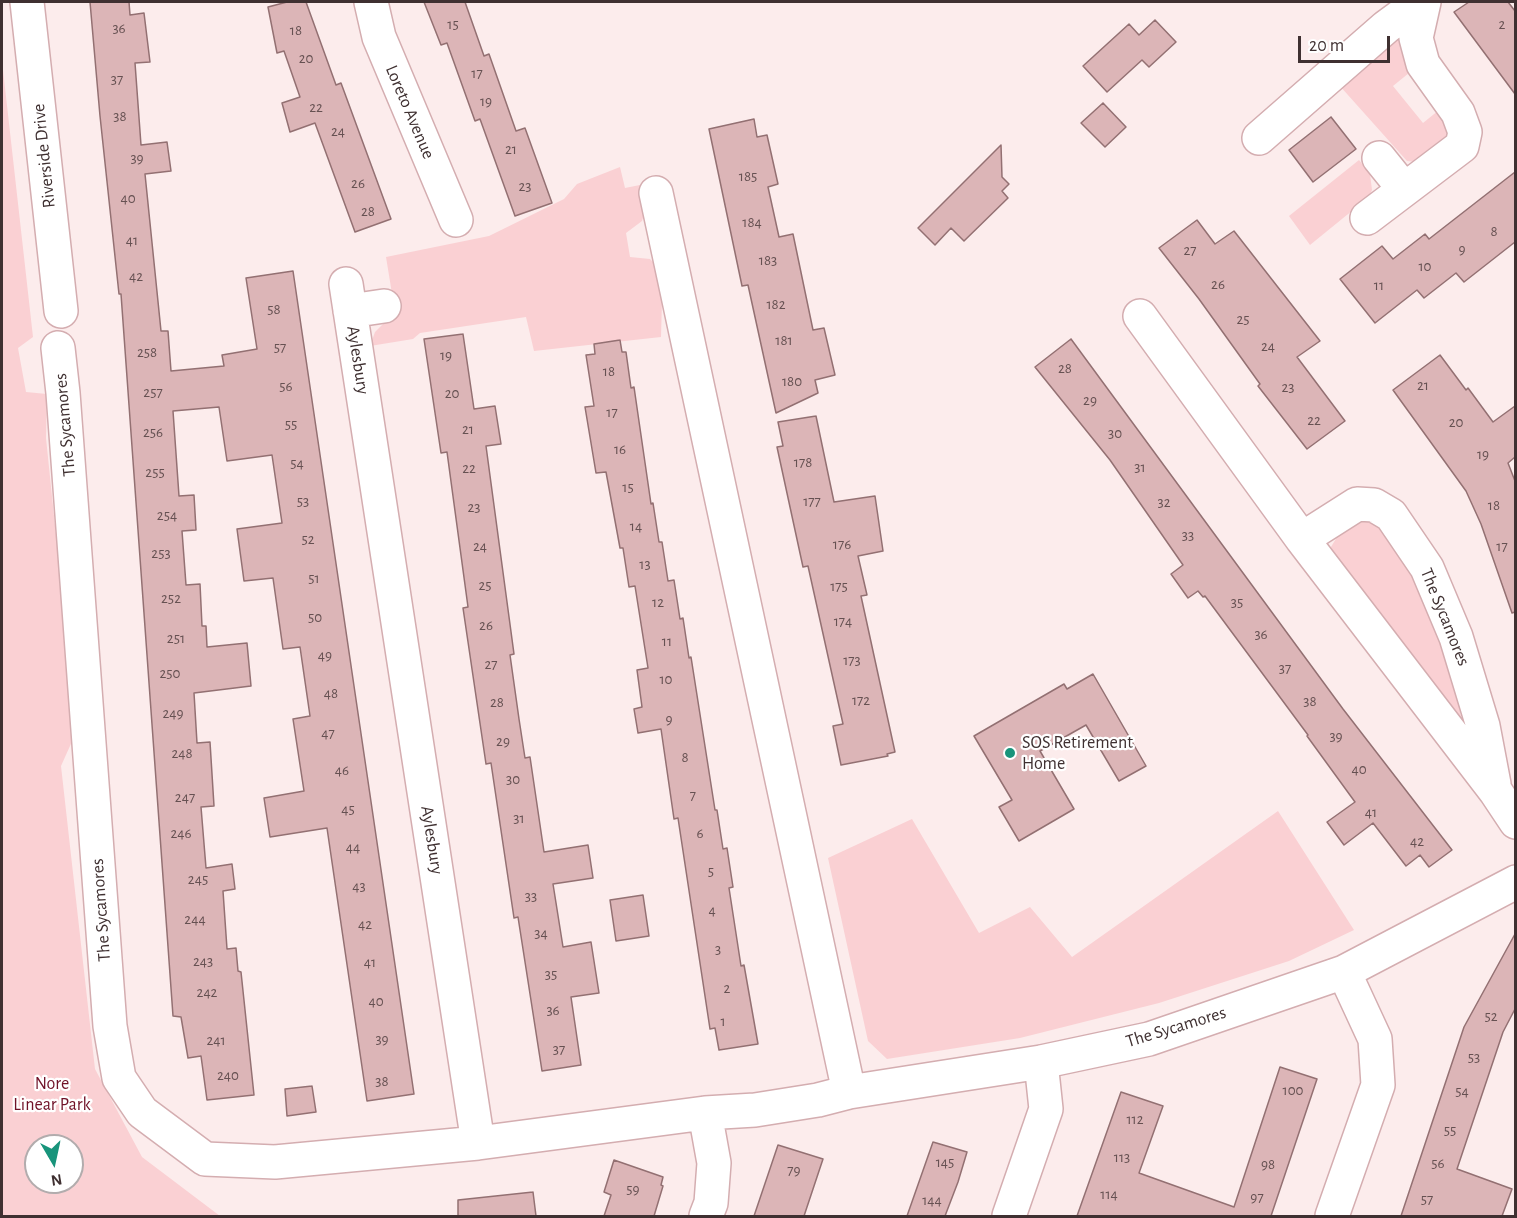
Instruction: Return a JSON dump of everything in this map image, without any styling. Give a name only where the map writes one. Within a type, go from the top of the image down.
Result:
[{"type":"street","name":"Riverside Drive","points":[[27,2],[61,311]]},
{"type":"street","name":"Loreto Avenue","points":[[371,2],[379,37],[456,220]]},
{"type":"street","points":[[1259,138],[1386,27],[1421,2]]},
{"type":"street","points":[[1367,218],[1462,146],[1465,132],[1458,113],[1423,64],[1416,38],[1421,2]]},
{"type":"street","points":[[1379,158],[1404,189]]},
{"type":"street","points":[[478,1143],[705,1113],[755,1110],[818,1100],[849,1092],[653,241],[656,193]]},
{"type":"street","name":"Aylesbury","points":[[384,306],[348,298],[478,1143]]},
{"type":"street","name":"The Sycamores","points":[[1140,316],[1302,539],[1496,792],[1515,822]]},
{"type":"street","name":"The Sycamores","points":[[58,348],[110,1026],[119,1078],[142,1112],[204,1159],[275,1162],[478,1143]]},
{"type":"street","name":"The Sycamores","points":[[1302,539],[1357,504],[1374,505],[1391,514],[1427,568],[1456,637],[1483,726],[1496,792]]},
{"type":"street","name":"The Sycamores","points":[[849,1092],[1041,1062],[1149,1039],[1344,972],[1515,882]]},
{"type":"street","points":[[1332,1216],[1378,1085],[1375,1040],[1344,972]]},
{"type":"street","points":[[1009,1216],[1046,1109],[1041,1062]]},
{"type":"street","points":[[705,1113],[714,1163],[711,1203],[706,1216]]},
{"type":"green space","points":[[1400,30],[1409,73],[1393,86],[1423,123],[1439,110],[1446,119],[1448,137],[1416,162],[1407,161],[1339,85]]},
{"type":"green space","name":"Nore Linear Park","points":[[2,61],[33,337],[18,348],[26,392],[47,394],[46,438],[72,691],[74,737],[61,766],[95,1069],[142,1157],[220,1216],[2,1216]]},
{"type":"green space","points":[[1359,160],[1370,174],[1372,190],[1369,197],[1310,245],[1289,216]]},
{"type":"green space","points":[[620,167],[625,188],[640,185],[646,209],[642,221],[626,233],[630,257],[650,259],[658,267],[662,301],[661,337],[534,351],[526,317],[420,333],[413,339],[370,346],[375,332],[395,312],[386,257],[489,236],[564,199],[577,184]]},
{"type":"green space","points":[[1373,517],[1385,524],[1418,588],[1450,663],[1464,731],[1331,559],[1331,547],[1337,537],[1360,520]]},
{"type":"green space","points":[[1278,811],[1354,930],[1289,961],[1159,1003],[1020,1038],[887,1059],[868,1041],[828,858],[912,819],[979,933],[1030,907],[1072,957]]},
{"type":"building","points":[[90,2],[129,2],[130,15],[144,13],[150,62],[135,63],[141,145],[167,142],[171,171],[145,174],[161,331],[168,331],[171,371],[224,366],[222,355],[257,349],[246,278],[293,271],[414,1094],[367,1101],[327,828],[270,837],[264,798],[304,791],[293,719],[310,716],[300,647],[283,649],[273,578],[244,581],[237,529],[282,523],[272,455],[227,461],[219,407],[173,411],[179,496],[194,495],[196,530],[182,531],[186,585],[200,584],[202,626],[206,626],[207,647],[247,643],[251,686],[194,693],[197,743],[210,742],[214,806],[201,807],[206,868],[232,864],[235,889],[223,891],[227,949],[236,948],[238,971],[241,972],[254,1095],[207,1100],[201,1056],[188,1058],[181,1017],[173,1016],[121,294],[119,294],[100,116]]},
{"type":"building","points":[[287,2],[306,2],[336,85],[341,83],[391,219],[355,232],[315,123],[290,132],[282,103],[300,97],[284,51],[277,53],[268,7]]},
{"type":"building","points":[[424,2],[465,2],[484,56],[489,54],[516,131],[525,128],[552,203],[515,216],[480,119],[475,121],[447,43],[441,45]]},
{"type":"building","points":[[1469,2],[1508,2],[1515,11],[1515,94],[1454,12]]},
{"type":"building","points":[[1155,20],[1176,42],[1149,67],[1142,60],[1107,92],[1083,66],[1129,24],[1139,35]]},
{"type":"building","points":[[1103,103],[1126,127],[1105,147],[1081,123]]},
{"type":"building","points":[[1331,117],[1356,149],[1313,182],[1289,150]]},
{"type":"building","points":[[754,119],[757,137],[767,135],[778,184],[768,187],[779,237],[793,234],[813,330],[824,328],[835,375],[815,380],[818,393],[776,413],[748,285],[742,286],[709,129]]},
{"type":"building","points":[[1001,145],[1002,177],[1009,184],[1002,191],[1008,198],[964,241],[951,228],[935,245],[918,228]]},
{"type":"building","points":[[1515,172],[1515,242],[1464,282],[1456,273],[1424,298],[1417,290],[1375,323],[1340,279],[1382,246],[1393,259],[1425,234],[1429,239]]},
{"type":"building","points":[[1197,220],[1215,244],[1234,231],[1320,341],[1297,357],[1345,421],[1307,449],[1258,386],[1260,384],[1159,248]]},
{"type":"building","points":[[463,334],[474,409],[495,406],[501,444],[486,446],[514,654],[510,655],[519,719],[525,758],[530,757],[544,852],[588,845],[593,878],[553,884],[563,947],[591,942],[599,993],[571,997],[581,1065],[542,1071],[518,917],[514,918],[491,763],[486,764],[463,608],[468,607],[447,452],[441,453],[424,339]]},
{"type":"building","points":[[1071,339],[1343,709],[1452,850],[1429,867],[1420,855],[1406,866],[1373,823],[1344,845],[1327,822],[1355,802],[1205,596],[1203,597],[1198,591],[1188,598],[1171,574],[1183,565],[1110,460],[1035,367]]},
{"type":"building","points":[[620,340],[622,352],[626,352],[631,388],[634,387],[651,504],[653,503],[659,542],[662,542],[668,581],[674,580],[680,619],[683,618],[689,658],[691,657],[715,810],[717,810],[723,849],[727,848],[733,887],[729,888],[741,966],[744,965],[758,1044],[719,1050],[715,1028],[710,1029],[678,818],[674,819],[661,729],[638,733],[634,709],[642,707],[637,670],[648,668],[635,586],[629,587],[606,472],[596,473],[585,407],[594,406],[586,355],[595,354],[594,344]]},
{"type":"building","points":[[1440,355],[1493,422],[1515,406],[1515,457],[1508,463],[1515,481],[1515,612],[1512,613],[1481,524],[1466,491],[1393,390]]},
{"type":"building","points":[[816,416],[834,502],[875,496],[883,551],[858,556],[867,595],[861,596],[895,752],[887,754],[888,756],[841,765],[833,726],[843,724],[808,566],[803,567],[777,447],[783,446],[778,422]]},
{"type":"building","name":"SOS Retirement Home","points":[[1093,674],[1146,766],[1119,781],[1086,725],[1040,751],[1074,809],[1019,841],[999,807],[1012,800],[974,736],[1064,684],[1067,689]]},
{"type":"building","points":[[643,895],[649,936],[616,941],[610,900]]},
{"type":"building","points":[[1515,934],[1515,1009],[1503,1032],[1457,1169],[1512,1189],[1502,1216],[1401,1216],[1464,1027]]},
{"type":"building","points":[[1280,1067],[1317,1079],[1271,1216],[1077,1216],[1121,1092],[1163,1106],[1139,1173],[1234,1207]]},
{"type":"building","points":[[312,1086],[316,1112],[287,1116],[285,1089]]},
{"type":"building","points":[[933,1142],[967,1152],[958,1182],[945,1216],[907,1216]]},
{"type":"building","points":[[778,1145],[823,1159],[804,1216],[754,1216]]},
{"type":"building","points":[[614,1160],[663,1177],[661,1185],[663,1186],[654,1216],[604,1216],[611,1195],[604,1192]]},
{"type":"building","points":[[533,1192],[536,1216],[458,1216],[458,1200]]},
{"type":"place","name":"SOS Retirement Home","points":[[1010,753]]}]
